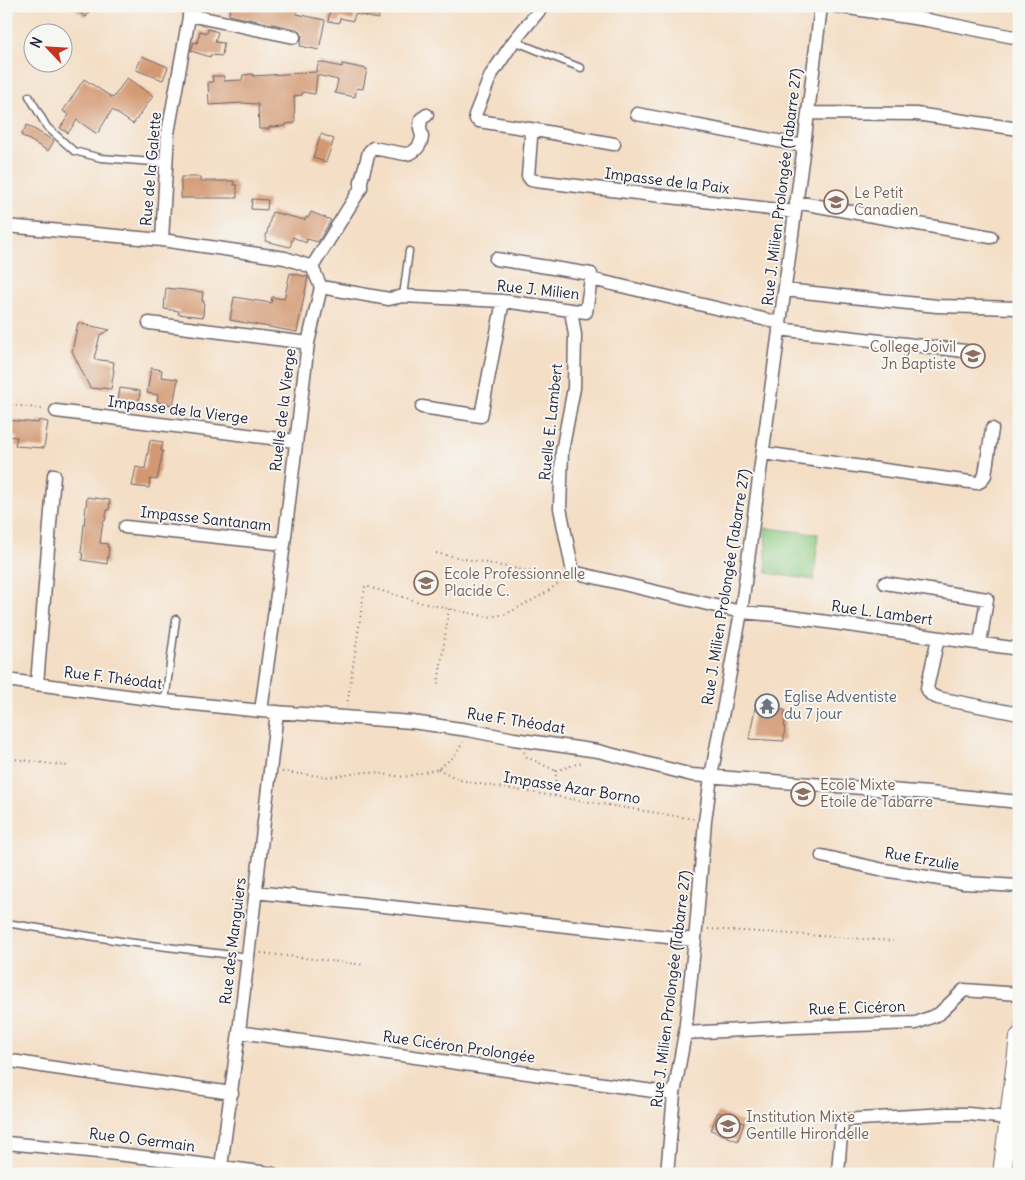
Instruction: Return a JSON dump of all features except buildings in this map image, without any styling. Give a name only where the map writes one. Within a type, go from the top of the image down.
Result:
[{"type":"main road","points":[[1002,1174],[1018,1045]]},
{"type":"street","points":[[543,6],[491,75],[476,119],[614,144]]},
{"type":"street","name":"Rue J. Milien Prolongée (Tabarre 27)","points":[[668,1174],[674,1094],[685,1033],[705,821],[711,777],[741,612],[821,6]]},
{"type":"street","points":[[836,6],[927,20],[1019,38]]},
{"type":"street","points":[[190,11],[294,37]]},
{"type":"street","name":"Rue de la Galette","points":[[6,226],[162,240],[168,133],[190,11]]},
{"type":"street","points":[[808,113],[916,114],[1019,129]]},
{"type":"street","points":[[637,114],[804,146]]},
{"type":"street","points":[[312,267],[361,188],[361,181],[369,152],[373,148],[410,154],[418,148],[421,141],[421,119],[426,115]]},
{"type":"street","name":"Impasse de la Paix","points":[[530,129],[528,176],[536,182],[795,207],[991,237]]},
{"type":"street","points":[[162,240],[285,258],[312,267],[321,288]]},
{"type":"street","points":[[496,259],[592,274],[591,279]]},
{"type":"street","name":"Rue J. Milien","points":[[321,288],[390,299],[403,296],[503,301],[586,312],[591,279],[780,326],[973,352]]},
{"type":"street","name":"Ruelle de la Vierge","points":[[262,711],[308,343],[321,288]]},
{"type":"street","points":[[785,290],[937,306],[1019,308]]},
{"type":"street","points":[[422,407],[481,416],[503,301]]},
{"type":"street","name":"Ruelle E. Lambert","points":[[572,310],[575,335],[574,388],[562,451],[560,508],[573,572],[741,612]]},
{"type":"street","points":[[149,323],[308,343]]},
{"type":"street","name":"Impasse de la Vierge","points":[[56,411],[296,441]]},
{"type":"street","points":[[763,453],[977,483],[986,475],[992,429]]},
{"type":"street","points":[[37,684],[54,475]]},
{"type":"street","name":"Impasse Santanam","points":[[125,527],[284,544]]},
{"type":"street","points":[[885,583],[986,599],[980,643]]},
{"type":"street","name":"Rue L. Lambert","points":[[741,612],[778,615],[1019,649]]},
{"type":"street","points":[[938,638],[927,688],[929,693],[938,698],[1019,714]]},
{"type":"street","name":"Rue F. Théodat","points":[[6,680],[165,701],[262,711],[412,722],[598,751],[692,775],[929,793],[1019,802]]},
{"type":"street","name":"Rue des Manguiers","points":[[221,1170],[232,1093],[277,712]]},
{"type":"street","name":"Rue Erzulie","points":[[822,856],[884,870],[964,883],[1019,886]]},
{"type":"street","points":[[256,892],[695,934]]},
{"type":"street","name":"Rue E. Cicéron","points":[[685,1033],[797,1026],[916,1023],[939,1014],[964,990],[1019,994]]},
{"type":"street","name":"Rue Cicéron Prolongée","points":[[239,1032],[674,1094]]},
{"type":"street","points":[[6,1060],[232,1093]]},
{"type":"street","points":[[838,1173],[842,1120],[947,1114],[1008,1118]]},
{"type":"street","name":"Rue O. Germain","points":[[6,1143],[88,1150],[221,1170],[273,1174]]},
{"type":"lane","points":[[514,42],[582,68]]},
{"type":"lane","points":[[29,96],[47,127],[74,151],[101,158],[166,163]]},
{"type":"lane","points":[[403,296],[410,251]]},
{"type":"lane","points":[[165,701],[176,619]]},
{"type":"lane","points":[[6,923],[126,942],[248,955]]},
{"type":"path","points":[[6,404],[56,411]]},
{"type":"path","points":[[345,717],[365,586],[426,604],[488,617],[506,614],[544,594],[565,578],[436,553]]},
{"type":"path","points":[[438,684],[449,609]]},
{"type":"path","points":[[270,770],[330,777],[367,772],[404,777],[438,769],[455,756],[468,730]]},
{"type":"path","points":[[514,739],[527,756],[556,771],[580,763],[598,751]]},
{"type":"path","points":[[6,758],[68,766]]},
{"type":"path","name":"Impasse Azar Borno","points":[[438,769],[460,780],[705,821]]},
{"type":"path","points":[[555,796],[556,771]]},
{"type":"path","points":[[695,934],[777,933],[893,941]]},
{"type":"path","points":[[248,955],[365,965]]},
{"type":"green space","points":[[765,528],[818,534],[814,580],[767,573]]},
{"type":"waterway","points":[[1017,1034],[1019,1018]]},
{"type":"place","name":"Le Petit Canadien","points":[[836,202]]},
{"type":"place","name":"College Joivil Jn Baptiste","points":[[973,356]]},
{"type":"place","name":"Ecole Professionnelle Placide C.","points":[[426,583]]},
{"type":"place","name":"Eglise Adventiste du 7 jour","points":[[767,706]]},
{"type":"place","name":"Ecole Mixte Etoile de Tabarre","points":[[803,794]]},
{"type":"place","name":"Institution Mixte Gentille Hirondelle","points":[[728,1126]]}]
